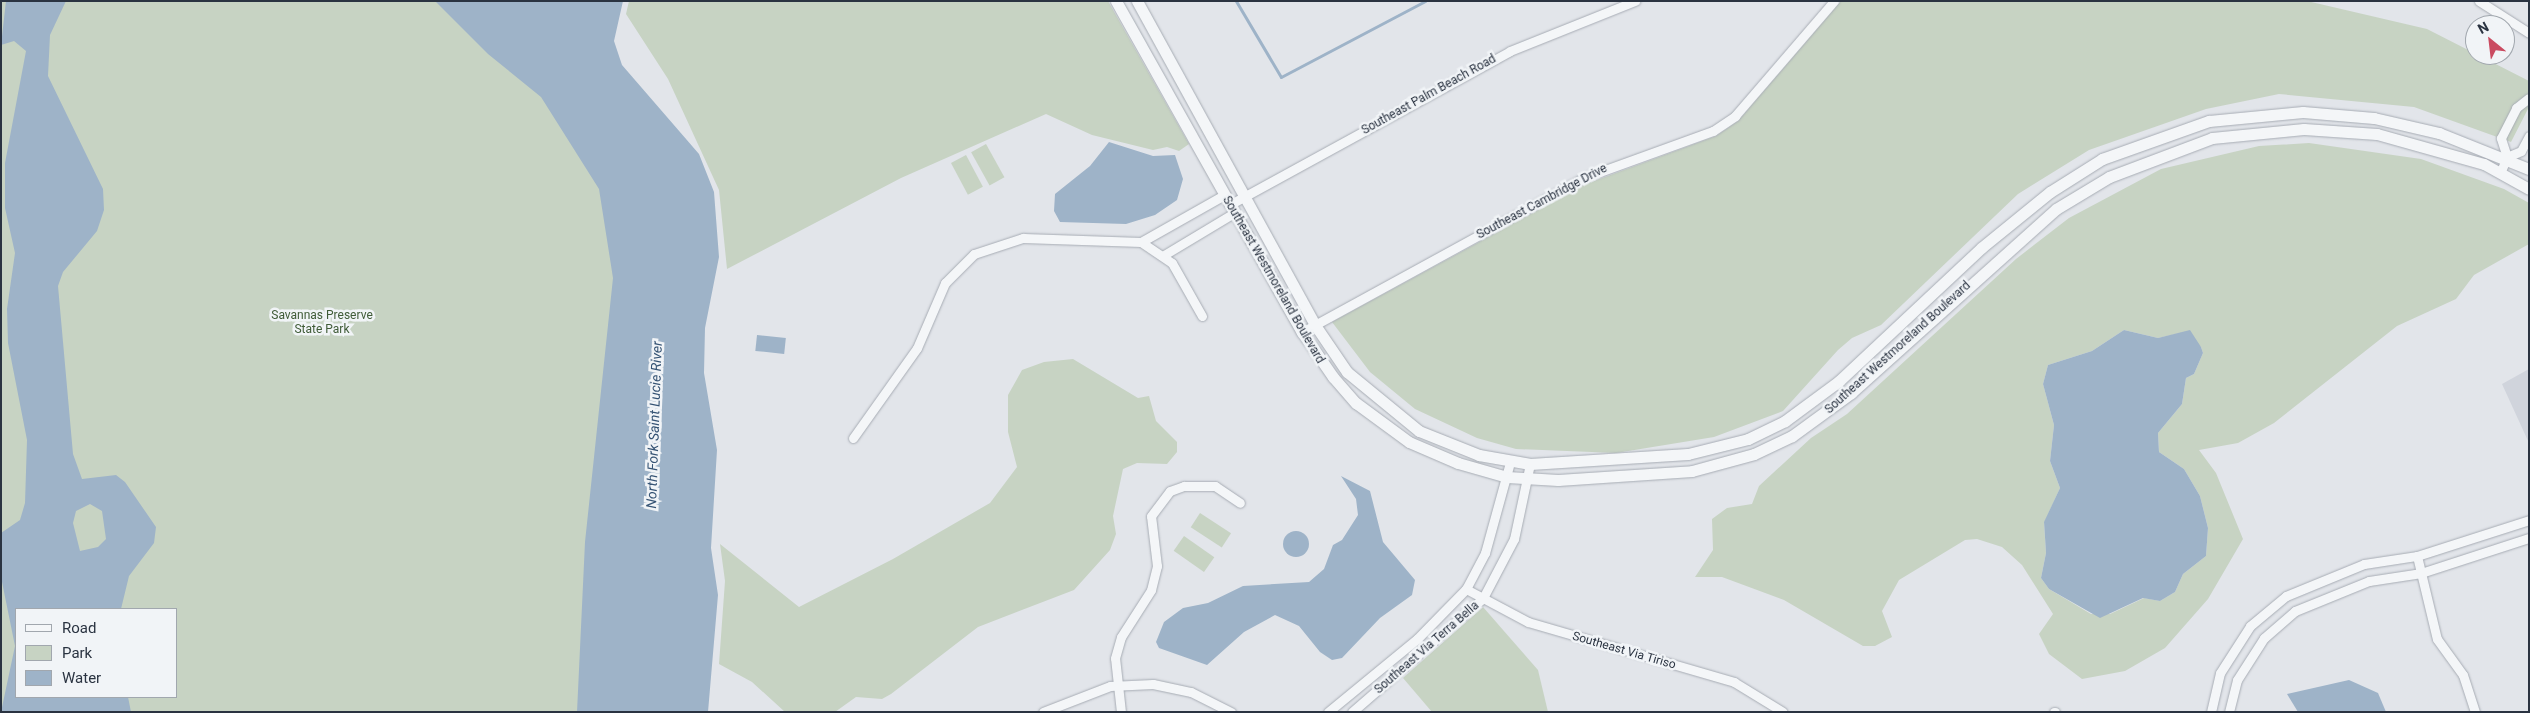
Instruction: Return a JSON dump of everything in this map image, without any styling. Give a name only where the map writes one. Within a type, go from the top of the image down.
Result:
[{"type":"street","name":"Southeast Westmoreland Boulevard","points":[[1116,1],[1302,332],[1333,378],[1384,426],[1458,464],[1507,477],[1528,479],[1692,471],[1754,454],[1792,436],[1851,393],[2056,210],[2109,177],[2212,138],[2304,130],[2377,134],[2484,164],[2529,189]]},
{"type":"street","name":"Southeast Westmoreland Boulevard","points":[[1137,1],[1315,324],[1346,372],[1394,414],[1419,431],[1479,455],[1510,462],[1530,464],[1688,454],[1748,439],[1785,421],[1840,380],[1981,248],[2050,192],[2102,159],[2209,120],[2303,112],[2374,118],[2439,133],[2507,157],[2529,169]]},
{"type":"street","name":"Southeast Palm Beach Road","points":[[1229,204],[1510,51],[1635,1]]},
{"type":"street","name":"Southeast Cambridge Drive","points":[[1302,332],[1583,178],[1713,131],[1735,116],[1834,1]]},
{"type":"street","points":[[2479,1],[2529,33]]},
{"type":"street","points":[[2500,173],[2507,157],[2502,138],[2516,108],[2529,98]]},
{"type":"street","points":[[2507,157],[2521,151],[2529,136]]},
{"type":"street","points":[[853,438],[917,348],[945,283],[974,254],[1023,238],[1141,242],[1229,204]]},
{"type":"street","points":[[1164,255],[1229,204]]},
{"type":"street","points":[[1141,242],[1164,255],[1202,316]]},
{"type":"street","name":"Southeast Via Terra Bella","points":[[1328,712],[1339,708],[1417,639],[1466,589],[1485,553],[1510,462]]},
{"type":"street","name":"Southeast Via Terra Bella","points":[[1352,712],[1483,598],[1514,539],[1530,464]]},
{"type":"street","points":[[1121,712],[1115,658],[1121,636],[1151,590],[1155,574],[1151,516],[1170,491],[1202,483],[1230,493],[1240,502]]},
{"type":"street","points":[[2211,712],[2220,673],[2250,626],[2286,596],[2364,564],[2417,556],[2529,520]]},
{"type":"street","points":[[2229,712],[2237,680],[2264,638],[2295,611],[2369,581],[2421,573],[2529,538]]},
{"type":"street","points":[[2417,556],[2437,639],[2463,675],[2475,712]]},
{"type":"street","name":"Southeast Via Tiriso","points":[[1466,589],[1528,622],[1734,682],[1783,712]]},
{"type":"street","points":[[2286,596],[2295,611]]},
{"type":"street","points":[[1043,712],[1118,685],[1153,684],[1181,690],[1231,712]]},
{"type":"shaded area","points":[[2529,369],[2529,443],[2502,384]]},
{"type":"green space","name":"Savannas Preserve State Park","points":[[1,1],[508,1],[647,204],[628,712],[1,712]]},
{"type":"green space","points":[[629,1],[1108,1],[1189,144],[1179,151],[1167,147],[1153,150],[1092,135],[1046,114],[901,178],[727,269],[719,190],[668,79],[626,14]]},
{"type":"green space","points":[[1841,1],[2307,1],[2427,29],[2465,48],[2465,65],[2498,65],[2529,81],[2529,107],[2511,142],[2414,107],[2279,94],[2206,109],[2089,150],[2018,194],[1881,325],[1852,338],[1838,350],[1783,411],[1714,437],[1616,453],[1516,449],[1477,438],[1415,409],[1370,372],[1332,322],[1586,184],[1716,136],[1738,121]]},
{"type":"green space","points":[[2309,143],[2421,159],[2504,189],[2529,203],[2529,244],[2474,275],[2456,299],[2397,326],[2274,423],[2238,443],[2199,450],[2216,473],[2243,539],[2208,599],[2165,648],[2125,671],[2082,679],[2049,654],[2039,634],[2053,614],[2022,565],[2002,547],[1977,539],[1965,540],[1899,580],[1882,611],[1892,637],[1875,646],[1863,646],[1784,600],[1722,577],[1695,577],[1713,550],[1712,519],[1727,508],[1752,504],[1759,486],[1811,438],[1847,414],[2016,259],[2069,218],[2161,169],[2259,146]],"holes":[[[2124,330],[2158,338],[2185,332],[2201,347],[2203,353],[2194,374],[2186,378],[2182,404],[2158,433],[2159,452],[2184,469],[2200,496],[2208,528],[2206,556],[2183,574],[2175,592],[2160,601],[2144,598],[2110,614],[2091,614],[2049,589],[2041,578],[2046,553],[2044,523],[2060,488],[2050,461],[2054,425],[2043,384],[2048,365],[2092,351]]]},
{"type":"green space","points":[[986,144],[1004,177],[990,185],[971,152]]},
{"type":"green space","points":[[966,155],[983,187],[968,195],[951,163]]},
{"type":"green space","points":[[1073,359],[1138,398],[1149,396],[1156,421],[1177,442],[1177,452],[1167,464],[1137,463],[1123,469],[1113,516],[1116,534],[1110,550],[1074,590],[978,627],[891,694],[882,699],[856,697],[835,712],[785,712],[752,682],[719,664],[725,581],[720,544],[799,607],[893,559],[990,503],[1017,467],[1008,432],[1008,395],[1022,370],[1044,362]]},
{"type":"green space","points":[[1200,513],[1231,533],[1222,547],[1191,527]]},
{"type":"green space","points":[[1184,536],[1214,557],[1204,572],[1174,551]]},
{"type":"green space","points":[[1483,607],[1538,670],[1548,712],[1432,712],[1403,678]]},
{"type":"water","points":[[6,1],[66,1],[50,35],[48,76],[103,189],[104,210],[97,231],[63,272],[58,286],[73,454],[82,479],[116,475],[125,482],[156,527],[154,543],[129,576],[121,608],[15,608],[15,646],[1,577],[1,533],[20,520],[25,503],[27,440],[8,343],[7,309],[15,253],[5,208],[5,163],[26,51],[14,41],[1,45]],"holes":[[[90,504],[102,511],[106,539],[98,547],[80,551],[73,523],[76,511]]]},
{"type":"water","name":"North Fork Saint Lucie River","points":[[435,1],[623,1],[614,41],[622,65],[699,154],[714,192],[719,257],[705,328],[704,373],[717,450],[711,548],[718,595],[708,712],[577,712],[585,542],[613,278],[599,189],[541,97],[488,54]]},
{"type":"water","points":[[1109,142],[1153,156],[1175,155],[1183,179],[1177,200],[1155,215],[1126,224],[1060,222],[1054,211],[1055,194],[1090,166]]},
{"type":"water","points":[[2124,330],[2158,338],[2190,330],[2201,347],[2203,353],[2194,374],[2186,378],[2182,404],[2158,433],[2159,452],[2184,469],[2200,496],[2208,528],[2206,556],[2183,574],[2175,592],[2160,601],[2143,598],[2100,618],[2049,589],[2041,578],[2046,553],[2044,522],[2060,488],[2050,461],[2054,425],[2043,384],[2048,365],[2092,351]]},
{"type":"water","points":[[757,335],[786,338],[784,354],[755,351]]},
{"type":"water","points":[[1341,476],[1370,491],[1383,542],[1415,580],[1412,595],[1380,618],[1342,658],[1332,660],[1320,652],[1299,626],[1275,615],[1244,632],[1207,665],[1159,648],[1156,642],[1164,622],[1183,608],[1208,603],[1243,586],[1309,582],[1324,569],[1333,545],[1342,540],[1358,515],[1356,499]]},
{"type":"water","points":[[1296,531],[1305,535],[1309,544],[1305,553],[1296,557],[1287,553],[1283,544],[1287,535]]},
{"type":"water","points":[[15,646],[15,698],[128,698],[131,712],[1,712]]},
{"type":"water","points":[[2349,680],[2378,693],[2386,712],[2298,712],[2287,694]]},
{"type":"waterway","points":[[1236,1],[1281,77],[1425,1]]}]
